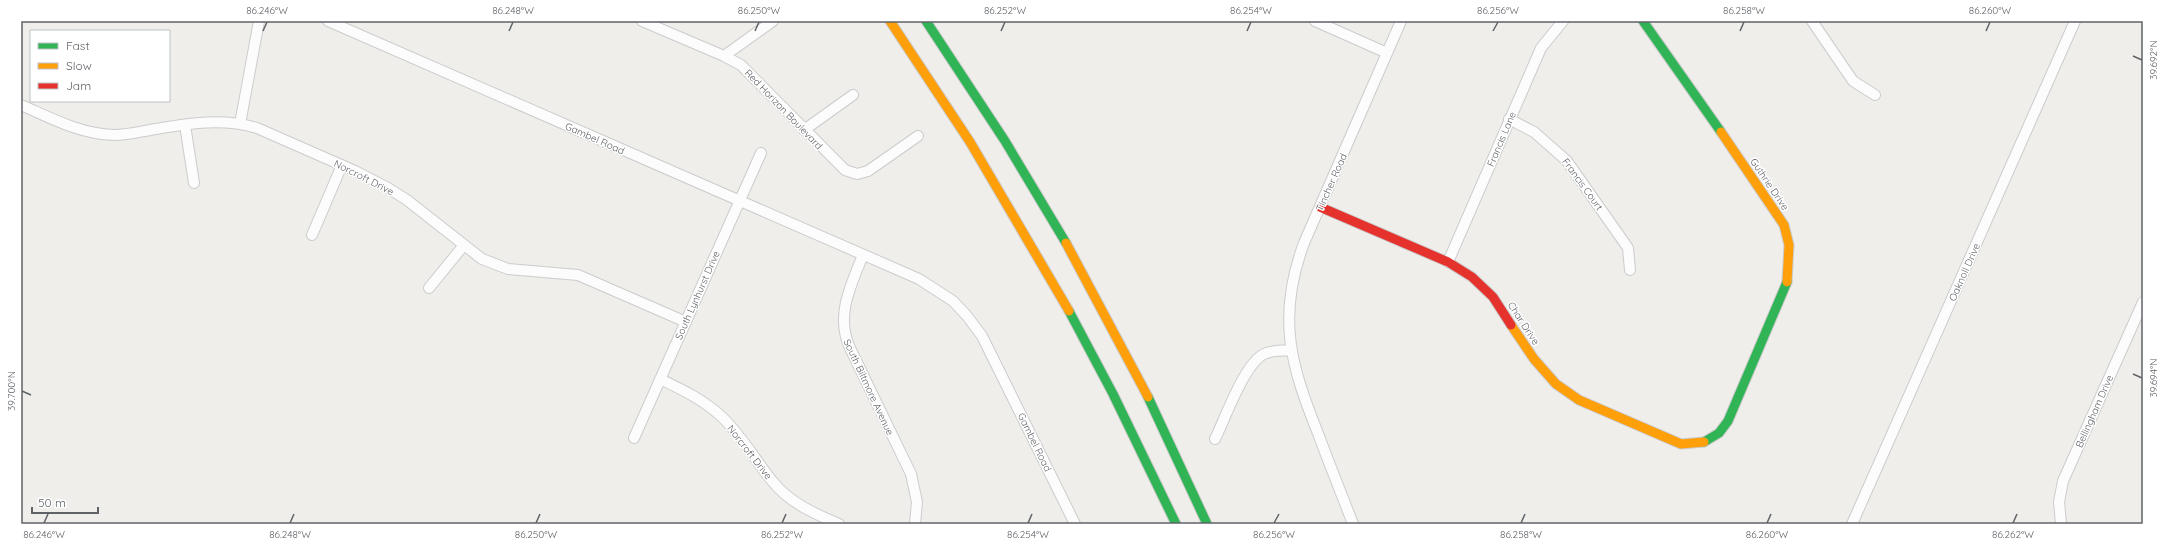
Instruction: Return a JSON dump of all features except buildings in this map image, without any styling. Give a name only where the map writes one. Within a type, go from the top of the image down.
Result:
[{"type":"main road","points":[[890,21],[959,123],[1038,254],[1112,392],[1176,524]]},
{"type":"main road","points":[[926,21],[984,109],[1065,242],[1139,380],[1207,524]]},
{"type":"main road","name":"Guthrie Drive","points":[[1643,21],[1776,211],[1784,225],[1790,249],[1790,270],[1784,294],[1728,421],[1720,432],[1709,440]]},
{"type":"main road","name":"Char Drive","points":[[1320,207],[1448,262],[1472,277],[1493,297],[1544,372],[1572,396],[1682,444],[1692,445],[1709,440]]},
{"type":"street","points":[[240,124],[259,21]]},
{"type":"street","name":"Gambel Road","points":[[328,21],[918,279],[952,301],[967,316],[982,336],[1075,524]]},
{"type":"street","name":"Red Horizon Boulevard","points":[[642,21],[724,56],[741,65],[841,167],[855,174],[868,171],[918,136]]},
{"type":"street","points":[[724,56],[773,21]]},
{"type":"street","points":[[1315,21],[1387,53]]},
{"type":"street","name":"Tincher Road","points":[[1353,524],[1302,393],[1291,350],[1289,314],[1294,278],[1303,247],[1401,21]]},
{"type":"street","name":"Francis Lane","points":[[1448,262],[1541,48],[1563,21]]},
{"type":"street","points":[[1812,21],[1853,81],[1875,95]]},
{"type":"street","name":"Oaknoll Drive","points":[[1852,524],[2076,21]]},
{"type":"street","points":[[804,130],[853,95]]},
{"type":"street","name":"Norcroft Drive","points":[[21,105],[90,132],[118,134],[208,122],[240,124],[268,133],[342,165],[394,192],[482,260],[508,269],[565,273],[583,277],[686,322]]},
{"type":"street","name":"Francis Court","points":[[1509,119],[1534,132],[1567,161],[1628,248],[1630,270]]},
{"type":"street","points":[[186,124],[194,182]]},
{"type":"street","name":"South Lynhurst Drive","points":[[634,438],[761,153]]},
{"type":"street","points":[[312,235],[342,165]]},
{"type":"street","points":[[430,288],[464,245]]},
{"type":"street","name":"South Biltmore Avenue","points":[[863,255],[846,296],[843,317],[844,333],[911,474],[917,502],[915,524]]},
{"type":"street","name":"Bellingham Drive","points":[[2061,524],[2059,502],[2063,481],[2143,302]]},
{"type":"street","points":[[1215,439],[1246,372],[1254,361],[1267,352],[1291,350]]},
{"type":"street","name":"Norcroft Drive","points":[[660,380],[698,398],[723,418],[774,483],[789,497],[813,513],[840,524]]},
{"type":"traffic: fast","points":[[926,21],[1005,141],[1066,243]]},
{"type":"traffic: fast","points":[[1643,21],[1721,132]]},
{"type":"traffic: fast","points":[[1704,442],[1719,433],[1728,421],[1787,282]]},
{"type":"traffic: fast","points":[[1069,311],[1113,394],[1176,524]]},
{"type":"traffic: fast","points":[[1148,397],[1207,524]]},
{"type":"traffic: slow","points":[[890,21],[970,142],[1069,311]]},
{"type":"traffic: slow","points":[[1721,132],[1784,225],[1789,245],[1787,282]]},
{"type":"traffic: slow","points":[[1066,243],[1148,397]]},
{"type":"traffic: slow","points":[[1511,325],[1534,359],[1556,384],[1579,400],[1681,444],[1704,442]]},
{"type":"traffic: jam","points":[[1320,207],[1448,262],[1472,277],[1493,297],[1511,325]]}]
